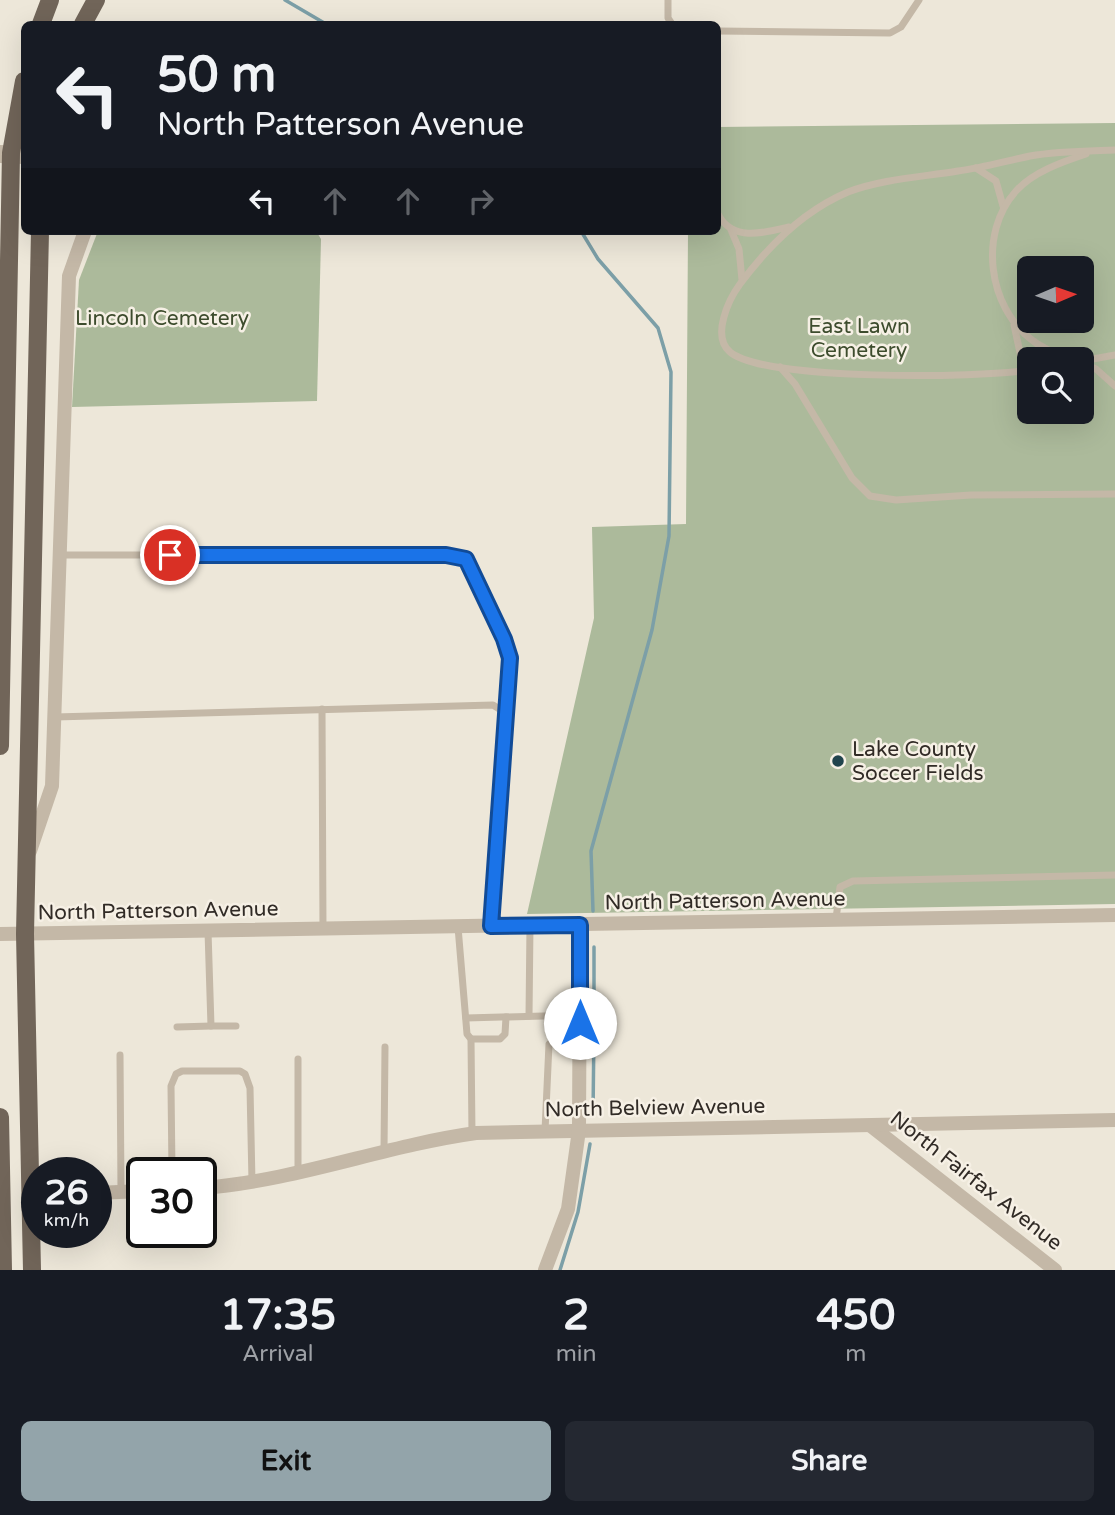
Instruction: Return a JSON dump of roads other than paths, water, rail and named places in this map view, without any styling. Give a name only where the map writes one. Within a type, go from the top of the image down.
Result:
[{"type":"main road","points":[[42,21],[50,0]]},
{"type":"main road","points":[[85,21],[96,0]]},
{"type":"main road","points":[[0,746],[12,154],[21,99]]},
{"type":"main road","points":[[32,1270],[24,934],[40,235]]},
{"type":"main road","points":[[0,1117],[3,1270]]},
{"type":"street","points":[[27,862],[52,786],[69,276],[84,235]]},
{"type":"street","name":"North Patterson Avenue","points":[[0,934],[1115,915]]},
{"type":"street","points":[[545,1270],[568,1209],[579,1130],[580,925]]},
{"type":"street","name":"North Belview Avenue","points":[[217,1186],[298,1174],[471,1134],[1115,1120]]},
{"type":"street","name":"North Fairfax Avenue","points":[[871,1126],[1055,1270]]},
{"type":"street","points":[[112,1192],[126,1192]]},
{"type":"lane","points":[[668,0],[670,21]]},
{"type":"lane","points":[[721,31],[890,33],[901,27],[919,0]]},
{"type":"lane","points":[[1017,371],[972,377],[923,377],[780,367],[742,358],[730,352],[724,344],[722,328],[725,313],[742,282],[762,255],[791,227],[849,192],[1033,156],[1115,150]]},
{"type":"lane","points":[[1020,347],[995,279],[995,236],[1003,210],[1017,189],[1032,178],[1094,151]]},
{"type":"lane","points":[[975,168],[996,181],[1003,210]]},
{"type":"lane","points":[[721,218],[731,230],[739,249],[742,282]]},
{"type":"lane","points":[[731,230],[758,233],[791,227]]},
{"type":"lane","points":[[1009,315],[1032,341],[1045,347]]},
{"type":"lane","points":[[1094,359],[1115,355]]},
{"type":"lane","points":[[780,367],[795,384],[852,478],[870,496],[896,500],[971,495],[1115,494]]},
{"type":"lane","points":[[1094,368],[1115,386]]},
{"type":"lane","points":[[60,555],[446,555],[466,559],[504,639],[510,658],[504,712],[491,926]]},
{"type":"lane","points":[[55,717],[493,705],[504,712]]},
{"type":"lane","points":[[322,709],[323,929]]},
{"type":"lane","points":[[835,920],[840,887],[853,881],[1115,875]]},
{"type":"lane","points":[[529,1016],[530,925]]},
{"type":"lane","points":[[458,927],[467,1034],[471,1039],[471,1134]]},
{"type":"lane","points":[[208,931],[211,1026]]},
{"type":"lane","points":[[466,1018],[580,1015]]},
{"type":"lane","points":[[471,1039],[500,1039],[505,1034],[506,1017]]},
{"type":"lane","points":[[177,1027],[236,1026]]},
{"type":"lane","points":[[545,1131],[549,1044],[558,1039],[580,1037]]},
{"type":"lane","points":[[384,1152],[385,1047]]},
{"type":"lane","points":[[120,1055],[121,1192]]},
{"type":"lane","points":[[298,1059],[298,1174]]},
{"type":"lane","points":[[172,1157],[171,1086],[176,1074],[182,1071],[240,1071],[246,1074],[250,1087],[252,1183]]},
{"type":"waterway","points":[[285,0],[321,21]]},
{"type":"waterway","points":[[583,235],[598,259],[658,328],[671,372],[669,536],[652,630],[591,851],[593,911]]},
{"type":"waterway","points":[[594,947],[594,1015]]},
{"type":"waterway","points":[[593,1115],[594,1028]]},
{"type":"waterway","points":[[560,1270],[578,1212],[590,1144]]},
{"type":"place","name":"Lake County Soccer Fields","points":[[838,761]]},
{"type":"park label","name":"Lincoln Cemetery","points":[[162,318]]},
{"type":"park label","name":"East Lawn Cemetery","points":[[859,338]]}]
